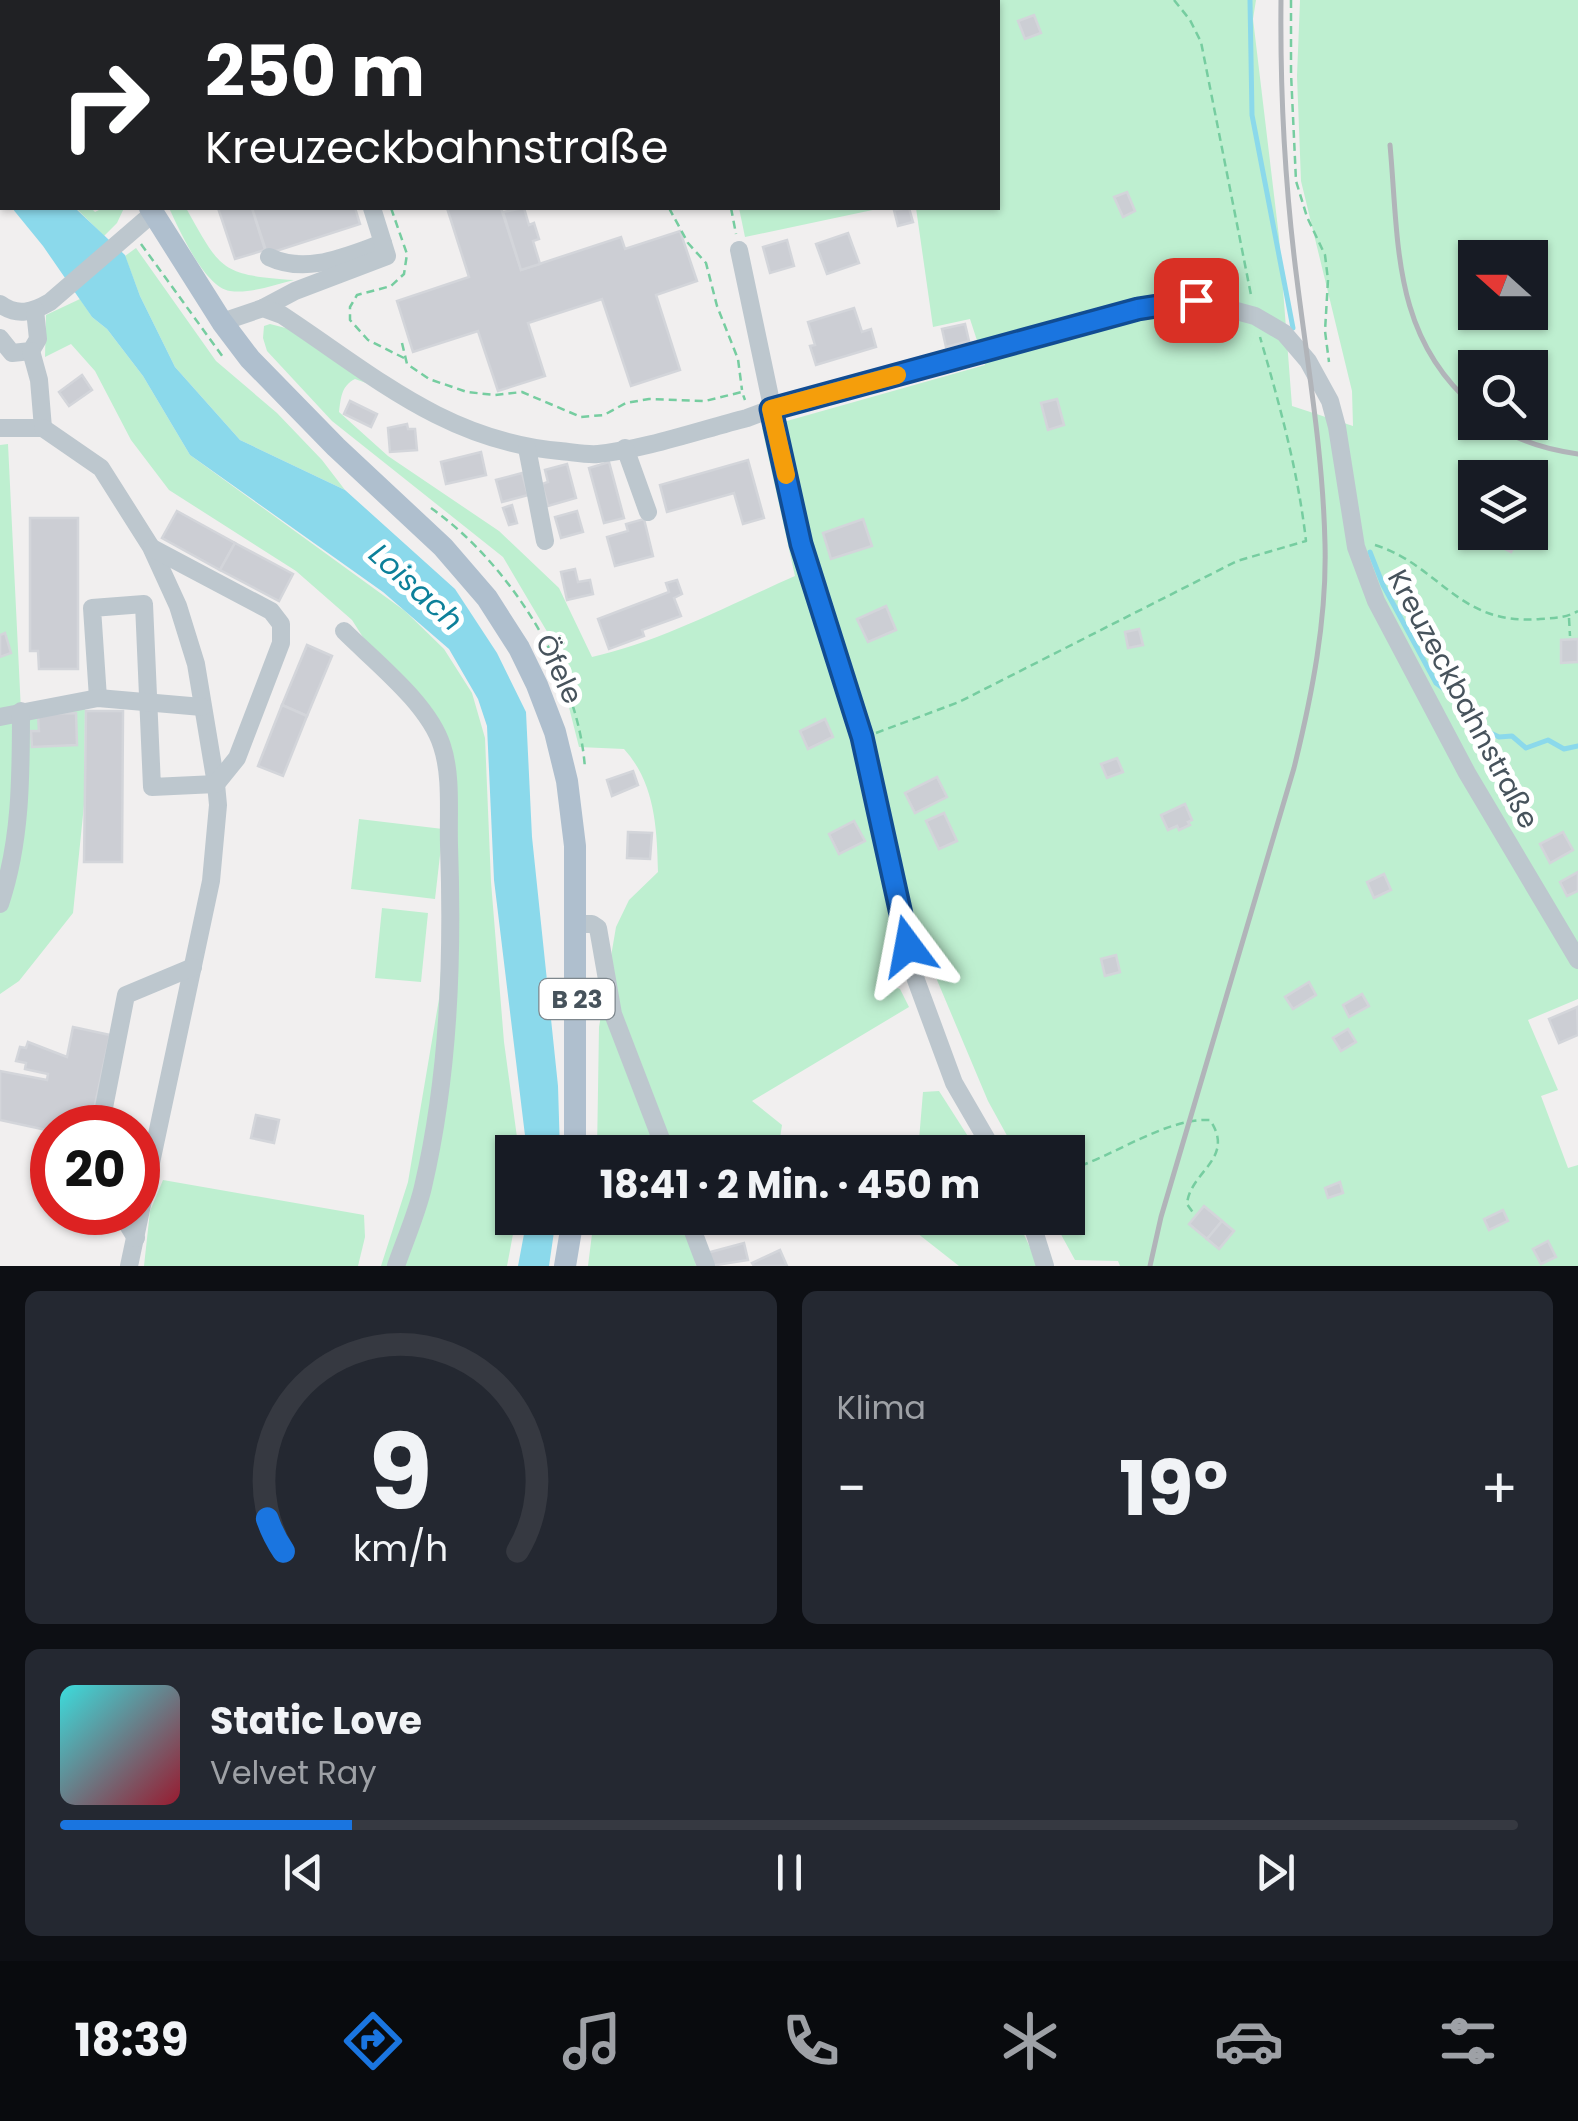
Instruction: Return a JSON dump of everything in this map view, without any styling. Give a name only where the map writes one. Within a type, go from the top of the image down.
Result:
[{"type":"main road","name":"B 23","points":[[151,211],[222,322]]},
{"type":"main road","name":"Öfele","points":[[222,322],[250,359],[336,447],[442,547],[487,598],[518,648],[554,732],[567,782],[575,846],[575,1135]]},
{"type":"main road","points":[[565,1266],[570,1235]]},
{"type":"street","points":[[222,322],[386,256],[373,210]]},
{"type":"street","points":[[0,330],[2,309],[20,312],[42,306],[151,211]]},
{"type":"street","points":[[269,257],[300,266],[331,261],[382,243]]},
{"type":"street","points":[[739,250],[801,544],[862,737],[900,913],[930,1026],[954,1083],[984,1135]]},
{"type":"street","name":"Kreuzeckbahnstraße","points":[[264,308],[282,315],[433,416],[477,434],[528,448],[596,454],[749,418],[1138,309],[1196,300],[1256,316],[1284,332],[1308,361],[1330,401],[1356,547],[1376,601],[1408,668],[1543,906],[1578,960]]},
{"type":"street","points":[[42,306],[38,339],[31,350],[43,428]]},
{"type":"street","points":[[0,338],[12,353],[31,350]]},
{"type":"street","points":[[0,428],[43,428],[100,468],[151,547],[178,606],[196,664],[216,784],[218,804],[210,881],[129,1266]]},
{"type":"street","points":[[528,448],[545,541]]},
{"type":"street","points":[[625,448],[648,512]]},
{"type":"street","points":[[98,698],[92,608],[144,604],[152,787],[216,784],[237,758],[281,644],[281,624],[271,612],[151,547]]},
{"type":"street","points":[[344,631],[433,726],[443,748],[447,782],[451,902],[448,1020],[423,1190],[396,1266]]},
{"type":"street","points":[[0,717],[98,698],[202,707]]},
{"type":"street","points":[[0,904],[8,882],[21,786],[21,711]]},
{"type":"street","points":[[577,924],[598,928],[613,1014],[659,1135]]},
{"type":"street","points":[[104,1105],[126,995],[193,967]]},
{"type":"street","points":[[694,1235],[706,1266]]},
{"type":"street","points":[[1035,1235],[1045,1266]]},
{"type":"path","points":[[862,737],[959,702],[1237,561],[1306,541],[1300,484],[1256,316],[1200,42],[1190,20],[1174,0]]},
{"type":"path","points":[[1292,0],[1296,181],[1325,255],[1325,331],[1330,370]]},
{"type":"path","points":[[392,210],[407,254],[404,274],[391,286],[357,295],[350,306],[350,320],[368,340],[406,358]]},
{"type":"path","points":[[670,210],[688,242],[706,263],[717,306],[738,359],[749,418]]},
{"type":"path","points":[[731,210],[739,250]]},
{"type":"path","points":[[402,342],[407,364],[428,379],[466,392],[495,396],[522,392],[582,418],[604,415],[649,398],[705,400],[742,392]]},
{"type":"path","points":[[422,502],[451,522],[500,571],[549,649],[573,702],[585,768]]},
{"type":"path","points":[[1356,547],[1378,545],[1464,603],[1491,616],[1520,621],[1569,616],[1578,611]]},
{"type":"path","points":[[1569,616],[1570,636]]},
{"type":"path","points":[[1085,1165],[1190,1119],[1210,1120],[1218,1131],[1218,1147],[1210,1166],[1188,1193],[1187,1204],[1194,1214]]},
{"type":"green space","points":[[1000,0],[1256,0],[1253,19],[1279,237],[1292,406],[1353,426],[1352,391],[1301,181],[1297,76],[1300,0],[1578,0],[1578,999],[1528,1020],[1558,1090],[1541,1096],[1568,1168],[1578,1165],[1578,1266],[1120,1266],[1118,1261],[1075,1260],[1061,1235],[1085,1235],[1085,1135],[1007,1135],[988,1101],[929,961],[885,983],[900,989],[909,1007],[752,1101],[782,1125],[781,1135],[597,1135],[599,1027],[616,927],[629,900],[658,872],[655,823],[642,776],[624,749],[579,747],[552,640],[503,557],[332,421],[267,351],[264,326],[270,324],[313,335],[394,393],[355,379],[344,389],[339,412],[388,456],[499,531],[559,588],[592,657],[644,642],[795,576],[762,428],[985,365],[970,319],[933,327],[916,210],[1000,210]]},
{"type":"green space","points":[[78,210],[123,210],[104,236]]},
{"type":"green space","points":[[170,210],[187,210],[207,245],[225,265],[251,275],[294,280],[230,291],[211,279],[193,256]]},
{"type":"green space","points":[[739,210],[873,210],[745,237]]},
{"type":"green space","points":[[136,248],[216,361],[277,413],[345,490],[240,440],[175,367],[125,256]]},
{"type":"green space","points":[[80,299],[143,376],[190,455],[405,611],[444,649],[472,693],[485,738],[491,882],[504,1042],[517,1135],[495,1135],[495,1235],[513,1235],[507,1266],[381,1266],[408,1182],[439,999],[446,903],[442,728],[366,642],[352,620],[296,571],[169,490],[131,440],[95,371],[71,344],[45,357],[46,315]]},
{"type":"green space","points":[[8,444],[21,711],[85,702],[84,805],[73,913],[19,981],[0,994],[0,445]]},
{"type":"green space","points":[[359,819],[443,829],[435,899],[351,889]]},
{"type":"green space","points":[[382,908],[428,913],[421,982],[375,978]]},
{"type":"green space","points":[[939,1091],[967,1135],[919,1135],[923,1092]]},
{"type":"green space","points":[[163,1180],[364,1215],[365,1237],[358,1266],[144,1266],[147,1235],[160,1235]]},
{"type":"green space","points":[[592,1235],[691,1235],[696,1266],[588,1266]]},
{"type":"green space","points":[[920,1235],[1024,1235],[1039,1266],[959,1266]]},
{"type":"water","name":"Loisach","points":[[14,210],[77,210],[125,255],[140,296],[175,367],[240,440],[345,490],[455,589],[497,653],[526,712],[532,837],[558,1086],[559,1135],[525,1135],[494,880],[487,726],[478,699],[449,649],[383,592],[190,455],[143,376],[107,329],[92,317]]},
{"type":"water","points":[[524,1235],[554,1235],[549,1266],[518,1266]]},
{"type":"building","points":[[1034,15],[1041,33],[1025,39],[1018,21]]},
{"type":"building","points":[[1127,192],[1135,211],[1123,217],[1114,197]]},
{"type":"building","points":[[219,210],[253,210],[265,250],[235,259]]},
{"type":"building","points":[[253,210],[356,210],[360,224],[267,254]]},
{"type":"building","points":[[448,210],[502,210],[521,270],[621,237],[625,249],[680,231],[697,281],[656,295],[680,370],[631,386],[602,299],[528,323],[545,376],[498,391],[478,331],[413,352],[397,301],[469,277]]},
{"type":"building","points":[[525,210],[529,225],[534,223],[539,239],[533,241],[540,264],[521,270],[503,212]]},
{"type":"building","points":[[894,210],[910,210],[913,222],[898,226]]},
{"type":"building","points":[[848,233],[859,263],[827,274],[816,244]]},
{"type":"building","points":[[787,240],[794,266],[770,273],[763,247]]},
{"type":"building","points":[[854,308],[862,332],[871,329],[876,347],[816,365],[808,322]]},
{"type":"building","points":[[965,324],[969,341],[946,347],[942,329]]},
{"type":"building","points":[[82,375],[92,390],[69,406],[59,392]]},
{"type":"building","points":[[1057,399],[1064,425],[1048,430],[1041,403]]},
{"type":"building","points":[[350,401],[377,414],[371,427],[344,414]]},
{"type":"building","points":[[407,424],[408,429],[415,429],[417,450],[390,452],[388,428]]},
{"type":"building","points":[[481,452],[486,475],[446,484],[441,462]]},
{"type":"building","points":[[748,460],[764,518],[743,524],[734,493],[667,512],[660,485]]},
{"type":"building","points":[[609,462],[624,518],[604,523],[589,468]]},
{"type":"building","points":[[567,464],[576,498],[548,506],[542,484],[548,482],[545,470]]},
{"type":"building","points":[[522,473],[528,495],[502,502],[496,480]]},
{"type":"building","points":[[512,505],[517,523],[509,525],[503,508]]},
{"type":"building","points":[[177,511],[235,543],[220,570],[162,538]]},
{"type":"building","points":[[577,511],[583,532],[561,538],[555,517]]},
{"type":"building","points":[[30,518],[78,518],[78,669],[39,669],[38,651],[30,651]]},
{"type":"building","points":[[644,519],[653,556],[615,566],[607,537],[628,531],[626,524]]},
{"type":"building","points":[[863,519],[872,546],[831,559],[823,533]]},
{"type":"building","points":[[235,543],[293,574],[279,601],[220,570]]},
{"type":"building","points":[[575,569],[578,582],[590,580],[593,594],[567,600],[561,572]]},
{"type":"building","points":[[677,580],[682,594],[674,598],[681,616],[642,630],[644,636],[609,649],[598,619],[669,592],[666,583]]},
{"type":"building","points":[[886,606],[896,630],[868,642],[857,619]]},
{"type":"building","points":[[1139,629],[1143,645],[1128,648],[1125,632]]},
{"type":"building","points":[[5,633],[11,653],[0,657],[0,635]]},
{"type":"building","points":[[1578,639],[1578,662],[1561,663],[1561,640]]},
{"type":"building","points":[[307,645],[332,656],[307,716],[282,705]]},
{"type":"building","points":[[282,705],[307,716],[283,776],[258,766]]},
{"type":"building","points":[[86,711],[123,711],[122,862],[84,862]]},
{"type":"building","points":[[76,713],[77,745],[32,747],[31,731],[39,731],[38,714]]},
{"type":"building","points":[[825,719],[833,737],[808,749],[800,731]]},
{"type":"building","points":[[1117,758],[1123,772],[1107,778],[1101,764]]},
{"type":"building","points":[[633,771],[638,785],[612,796],[607,780]]},
{"type":"building","points":[[937,777],[947,797],[915,813],[905,793]]},
{"type":"building","points":[[1185,804],[1192,820],[1190,825],[1168,830],[1161,815]]},
{"type":"building","points":[[944,813],[957,841],[939,849],[926,821]]},
{"type":"building","points":[[854,821],[865,841],[839,854],[829,834]]},
{"type":"building","points":[[628,832],[652,833],[650,859],[627,858]]},
{"type":"building","points":[[1563,832],[1573,850],[1550,863],[1540,844]]},
{"type":"building","points":[[1578,872],[1578,891],[1567,896],[1560,882]]},
{"type":"building","points":[[1384,874],[1391,890],[1374,898],[1367,882]]},
{"type":"building","points":[[1116,955],[1120,972],[1105,976],[1101,959]]},
{"type":"building","points":[[1309,982],[1316,995],[1293,1009],[1285,997]]},
{"type":"building","points":[[1362,994],[1369,1006],[1349,1017],[1343,1005]]},
{"type":"building","points":[[1577,1007],[1578,1035],[1559,1043],[1549,1019]]},
{"type":"building","points":[[73,1027],[110,1035],[95,1105],[30,1105],[30,1126],[0,1120],[0,1071],[47,1080],[48,1074],[25,1069],[26,1063],[16,1061],[20,1047],[26,1048],[28,1042],[67,1057]]},
{"type":"building","points":[[1348,1029],[1356,1042],[1341,1051],[1333,1038]]},
{"type":"building","points":[[256,1115],[279,1120],[274,1143],[251,1138]]},
{"type":"building","points":[[1340,1182],[1343,1193],[1328,1198],[1325,1188]]},
{"type":"building","points":[[1204,1206],[1222,1221],[1207,1239],[1189,1224]]},
{"type":"building","points":[[1503,1210],[1508,1221],[1489,1230],[1484,1219]]},
{"type":"building","points":[[1222,1221],[1234,1231],[1219,1249],[1207,1239]]},
{"type":"building","points":[[1548,1241],[1556,1257],[1541,1264],[1533,1249]]},
{"type":"building","points":[[744,1243],[748,1260],[710,1266],[707,1253]]},
{"type":"building","points":[[780,1250],[787,1266],[752,1263]]},
{"type":"waterway","points":[[1250,0],[1252,115],[1293,328]]},
{"type":"waterway","points":[[1370,552],[1383,585],[1436,683],[1452,695],[1465,721],[1499,737],[1512,736],[1526,748],[1548,740],[1564,749],[1578,746]]},
{"type":"railway","points":[[1150,1266],[1161,1217],[1294,768],[1321,629],[1324,510],[1289,210],[1281,0]]},
{"type":"railway","points":[[1390,145],[1399,253],[1414,319],[1428,350],[1458,390]]},
{"type":"railway","points":[[1525,440],[1578,454]]},
{"type":"slow traffic","points":[[786,475],[771,409],[897,375]]},
{"type":"route","points":[[908,946],[862,737],[801,544],[771,409],[1138,309],[1196,300]]}]
